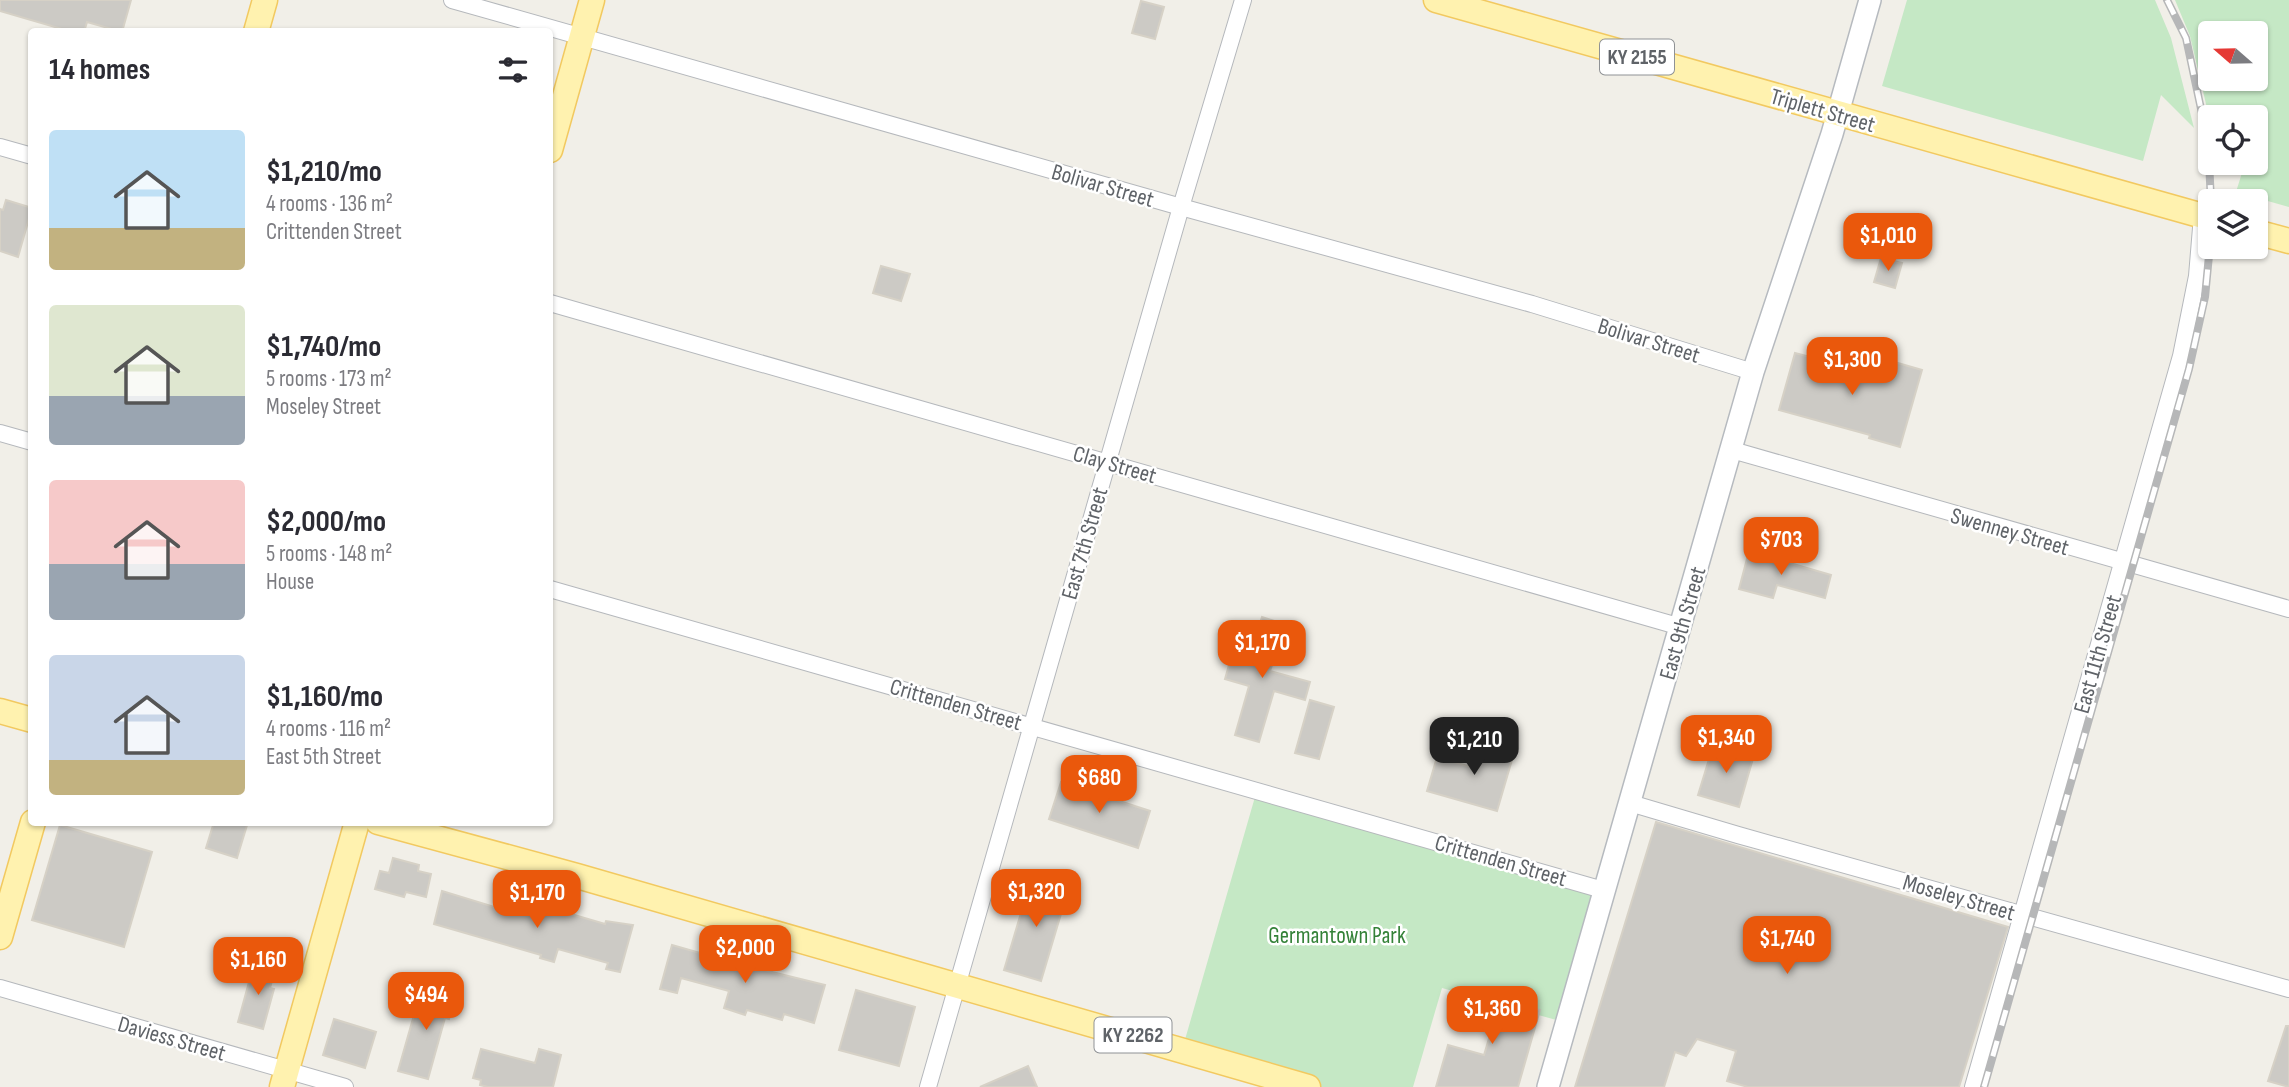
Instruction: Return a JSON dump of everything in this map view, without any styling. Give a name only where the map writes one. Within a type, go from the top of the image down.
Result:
[{"type":"main road","points":[[257,28],[265,0]]},
{"type":"main road","points":[[553,139],[592,0]]},
{"type":"main road","name":"Triplett Street","points":[[1436,0],[2198,215]]},
{"type":"main road","points":[[2268,235],[2289,241]]},
{"type":"main road","points":[[0,711],[28,719]]},
{"type":"main road","points":[[0,937],[32,826]]},
{"type":"main road","points":[[285,1079],[356,826]]},
{"type":"main road","name":"KY 2262","points":[[393,826],[577,876],[1308,1087]]},
{"type":"street","name":"Bolivar Street","points":[[452,0],[1532,304],[1753,372]]},
{"type":"street","name":"East 7th Street","points":[[928,1087],[1243,0]]},
{"type":"street","name":"East 9th Street","points":[[1548,1087],[1753,372],[1838,114],[1870,0]]},
{"type":"street","points":[[0,147],[28,155]]},
{"type":"street","name":"East 11th Street","points":[[1973,1087],[2181,356],[2200,259]]},
{"type":"street","name":"Clay Street","points":[[553,304],[1681,627]]},
{"type":"street","points":[[0,433],[28,441]]},
{"type":"street","name":"Swenney Street","points":[[1732,450],[2289,609]]},
{"type":"street","name":"Crittenden Street","points":[[553,590],[1603,890]]},
{"type":"street","name":"Moseley Street","points":[[1630,803],[2289,989]]},
{"type":"street","name":"Daviess Street","points":[[0,988],[285,1079],[345,1087]]},
{"type":"green space","points":[[1907,0],[2155,0],[2171,38],[2194,128],[2161,95],[2143,161],[1882,86]]},
{"type":"green space","points":[[2175,0],[2289,0],[2289,207],[2268,201],[2268,189],[2237,189],[2241,175],[2268,175],[2268,105],[2206,105],[2203,91],[2268,91],[2268,21],[2198,21],[2198,70],[2190,36]]},
{"type":"green space","name":"Germantown Park","points":[[1257,790],[1603,890],[1567,1023],[1442,988],[1413,1087],[1308,1087],[1182,1050]]},
{"type":"building","points":[[0,0],[131,0],[123,28],[108,28],[87,22],[85,28],[58,28],[0,11]]},
{"type":"building","points":[[1141,1],[1164,7],[1155,39],[1132,33]]},
{"type":"building","points":[[6,200],[28,207],[28,222],[18,257],[0,251],[0,209],[3,210]]},
{"type":"building","points":[[1868,219],[1897,227],[1890,251],[1861,242]]},
{"type":"building","points":[[1881,258],[1902,263],[1895,288],[1874,282]]},
{"type":"building","points":[[881,266],[910,274],[901,301],[873,293]]},
{"type":"building","points":[[1795,353],[1886,377],[1891,361],[1922,370],[1900,447],[1869,438],[1870,435],[1779,410]]},
{"type":"building","points":[[1749,551],[1831,575],[1825,598],[1777,585],[1773,598],[1739,589]]},
{"type":"building","points":[[1262,617],[1286,625],[1270,671],[1310,682],[1305,700],[1274,691],[1259,742],[1235,735],[1249,686],[1225,679],[1231,658],[1247,663]]},
{"type":"building","points":[[1310,700],[1334,707],[1319,759],[1295,753]]},
{"type":"building","points":[[1478,742],[1514,753],[1497,811],[1427,791],[1437,757],[1471,767]]},
{"type":"building","points":[[1714,743],[1754,755],[1739,807],[1698,795]]},
{"type":"building","points":[[1061,782],[1150,811],[1138,848],[1049,819]]},
{"type":"building","points":[[1656,822],[2008,927],[1959,1087],[1748,1087],[1727,1081],[1736,1051],[1697,1039],[1686,1056],[1675,1052],[1664,1087],[1575,1087]]},
{"type":"building","points":[[60,826],[152,852],[124,947],[32,920]]},
{"type":"building","points":[[213,826],[247,826],[237,858],[206,848]]},
{"type":"building","points":[[393,858],[419,865],[418,871],[431,874],[426,897],[406,892],[404,897],[375,889],[380,871],[389,873]]},
{"type":"building","points":[[1032,876],[1069,887],[1041,981],[1004,970]]},
{"type":"building","points":[[442,891],[514,913],[517,902],[553,912],[554,909],[605,924],[606,921],[633,925],[620,972],[606,969],[608,963],[558,949],[554,962],[540,958],[541,955],[434,924]]},
{"type":"building","points":[[672,945],[700,953],[701,950],[825,985],[814,1023],[784,1014],[782,1020],[747,1010],[745,1015],[724,1008],[729,991],[681,978],[677,993],[660,989]]},
{"type":"building","points":[[258,961],[276,966],[270,988],[274,989],[263,1029],[238,1022]]},
{"type":"building","points":[[422,987],[455,996],[449,1019],[445,1018],[428,1079],[398,1071]]},
{"type":"building","points":[[856,990],[915,1007],[899,1066],[839,1050]]},
{"type":"building","points":[[1471,990],[1540,1010],[1518,1087],[1436,1087],[1448,1045],[1484,1055],[1493,1025],[1463,1017]]},
{"type":"building","points":[[334,1019],[376,1032],[365,1068],[323,1055]]},
{"type":"building","points":[[2286,1026],[2289,1026],[2289,1087],[2268,1081]]},
{"type":"building","points":[[481,1049],[535,1063],[539,1049],[561,1055],[553,1087],[480,1085],[481,1080],[473,1078]]},
{"type":"building","points":[[1028,1066],[1037,1087],[980,1087]]},
{"type":"railway","points":[[2167,0],[2186,38],[2208,142],[2210,189]]},
{"type":"railway","points":[[1984,1087],[2189,369],[2205,297],[2209,259]]}]
